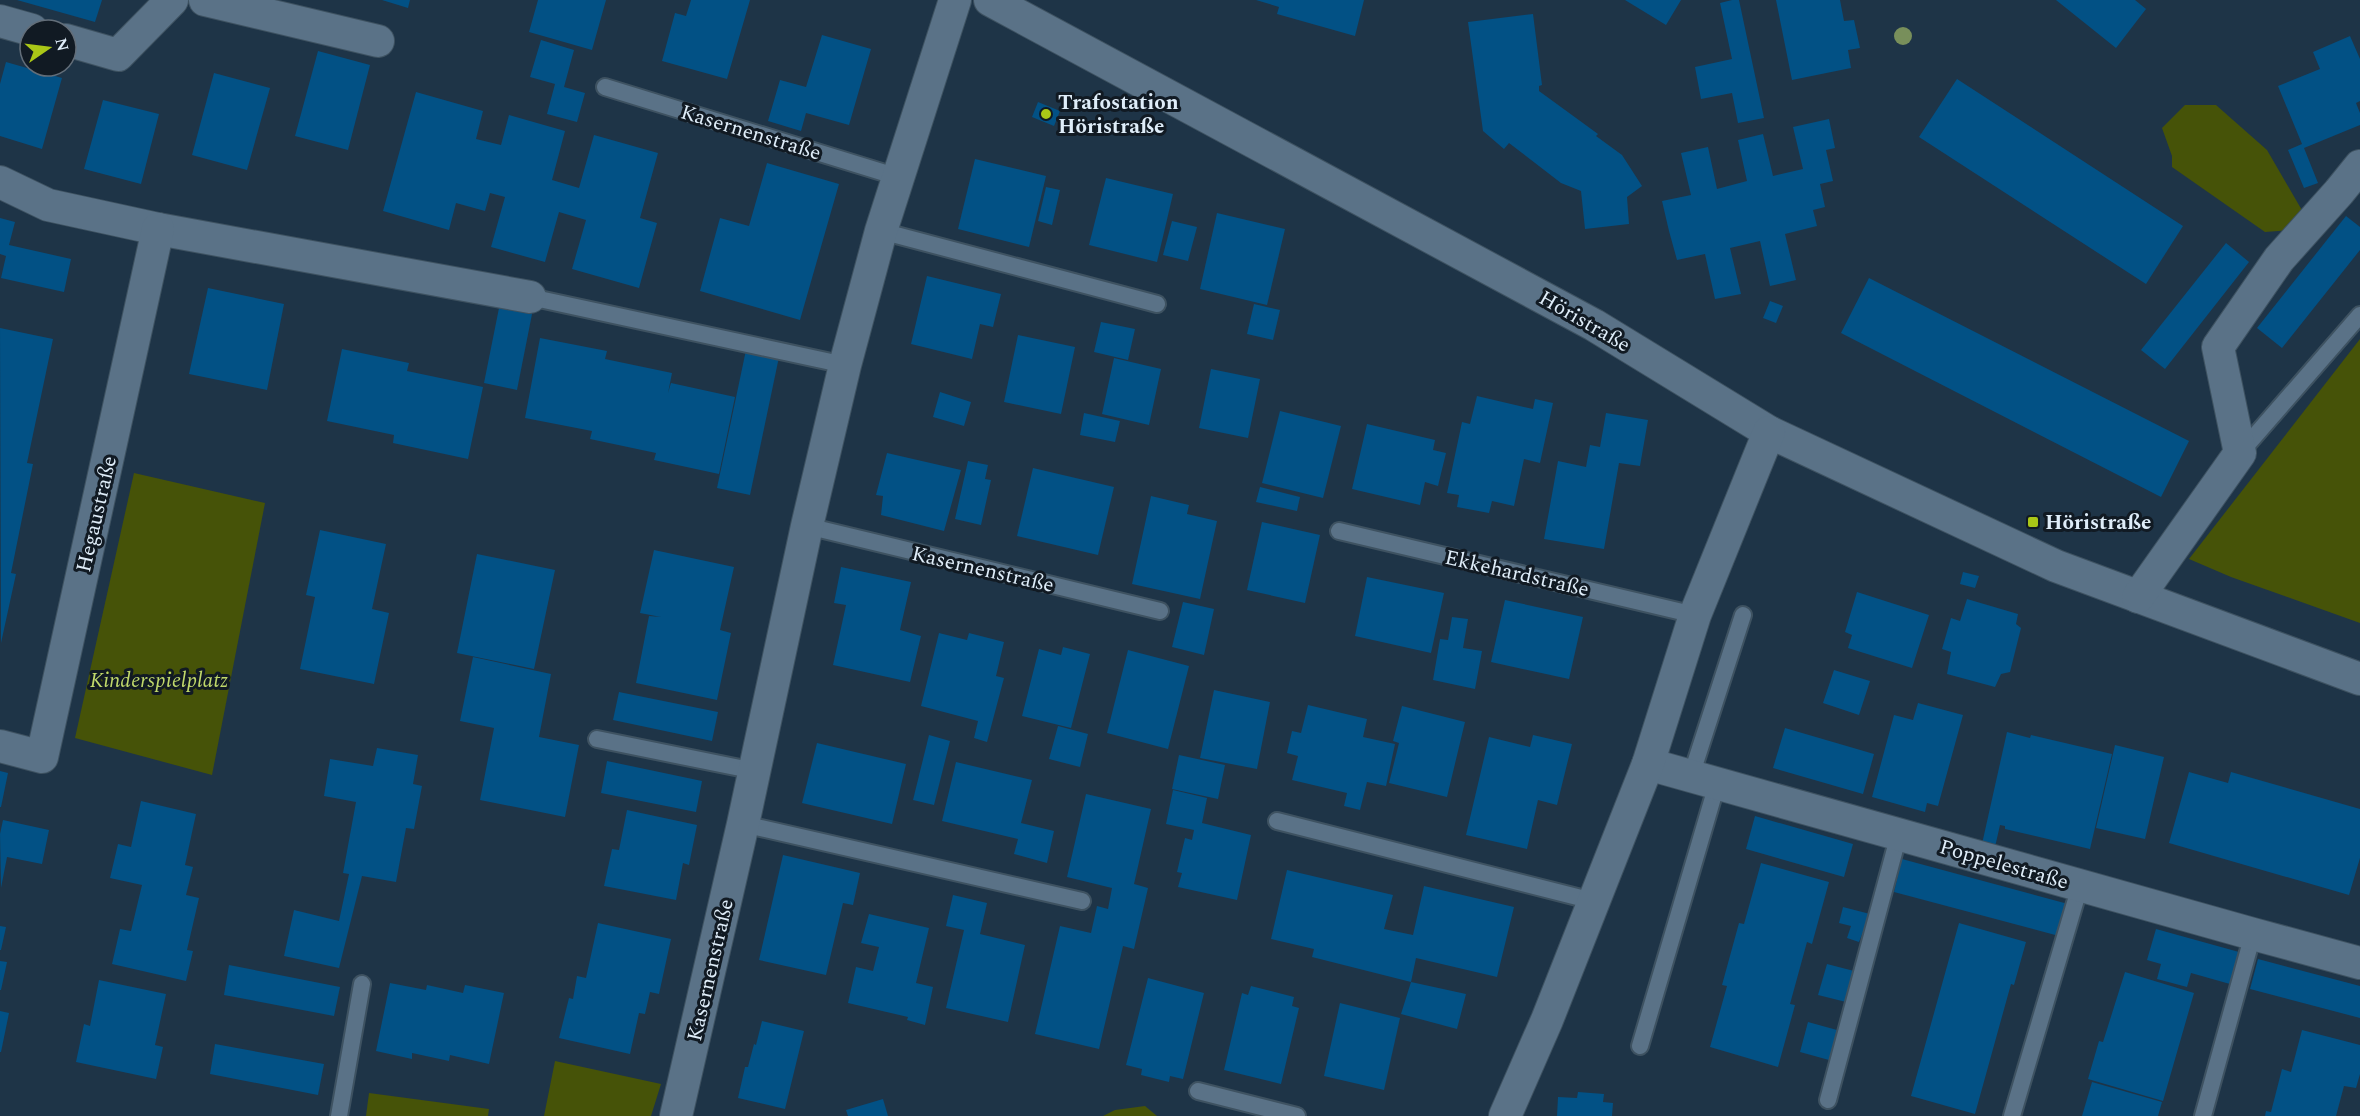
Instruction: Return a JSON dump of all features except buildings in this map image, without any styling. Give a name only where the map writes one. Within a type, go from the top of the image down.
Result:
[{"type":"street","points":[[78,43],[118,55],[172,0]]},
{"type":"street","points":[[205,0],[378,41]]},
{"type":"street","name":"Kasernenstraße","points":[[676,1116],[845,365],[897,177],[955,0]]},
{"type":"street","name":"Höristraße","points":[[990,0],[1594,325],[1769,432],[2023,551],[2138,597],[2360,679]]},
{"type":"street","points":[[0,21],[18,26]]},
{"type":"street","points":[[2138,597],[2240,453],[2218,347],[2278,259],[2360,166]]},
{"type":"street","points":[[0,182],[48,205],[158,229],[530,297]]},
{"type":"street","name":"Hegaustraße","points":[[0,746],[42,757],[158,229]]},
{"type":"street","points":[[1505,1116],[1548,1020],[1648,764],[1695,615],[1769,432]]},
{"type":"street","name":"Poppelestraße","points":[[1648,764],[2360,963]]},
{"type":"lane","name":"Kasernenstraße","points":[[605,87],[897,177]]},
{"type":"lane","points":[[881,231],[1156,304]]},
{"type":"lane","points":[[530,297],[845,365]]},
{"type":"lane","points":[[2240,453],[2360,315]]},
{"type":"lane","name":"Kasernenstraße","points":[[807,526],[1160,611]]},
{"type":"lane","name":"Ekkehardstraße","points":[[1339,531],[1695,615]]},
{"type":"lane","points":[[1640,1046],[1743,615]]},
{"type":"lane","points":[[597,739],[755,771]]},
{"type":"lane","points":[[1277,821],[1593,901]]},
{"type":"lane","points":[[743,824],[1082,900]]},
{"type":"lane","points":[[1828,1100],[1899,834]]},
{"type":"lane","points":[[2012,1116],[2080,886]]},
{"type":"lane","points":[[2203,1116],[2253,934]]},
{"type":"lane","points":[[339,1116],[362,984]]},
{"type":"lane","points":[[1198,1091],[1297,1116]]},
{"type":"green space","points":[[2185,105],[2216,105],[2267,150],[2303,212],[2290,230],[2265,232],[2172,167],[2172,156],[2162,128]]},
{"type":"green space","points":[[2360,339],[2360,623],[2231,577],[2189,559]]},
{"type":"green space","name":"Kinderspielplatz","points":[[134,473],[265,503],[212,775],[75,738]]},
{"type":"green space","points":[[555,1061],[661,1084],[651,1116],[544,1116]]},
{"type":"green space","points":[[369,1093],[489,1109],[488,1116],[366,1116]]},
{"type":"green space","points":[[1145,1106],[1157,1116],[1103,1116],[1115,1110]]},
{"type":"place","name":"Trafostation Höristraße","points":[[1046,114]]},
{"type":"place","name":"Höristraße","points":[[2033,522]]}]
